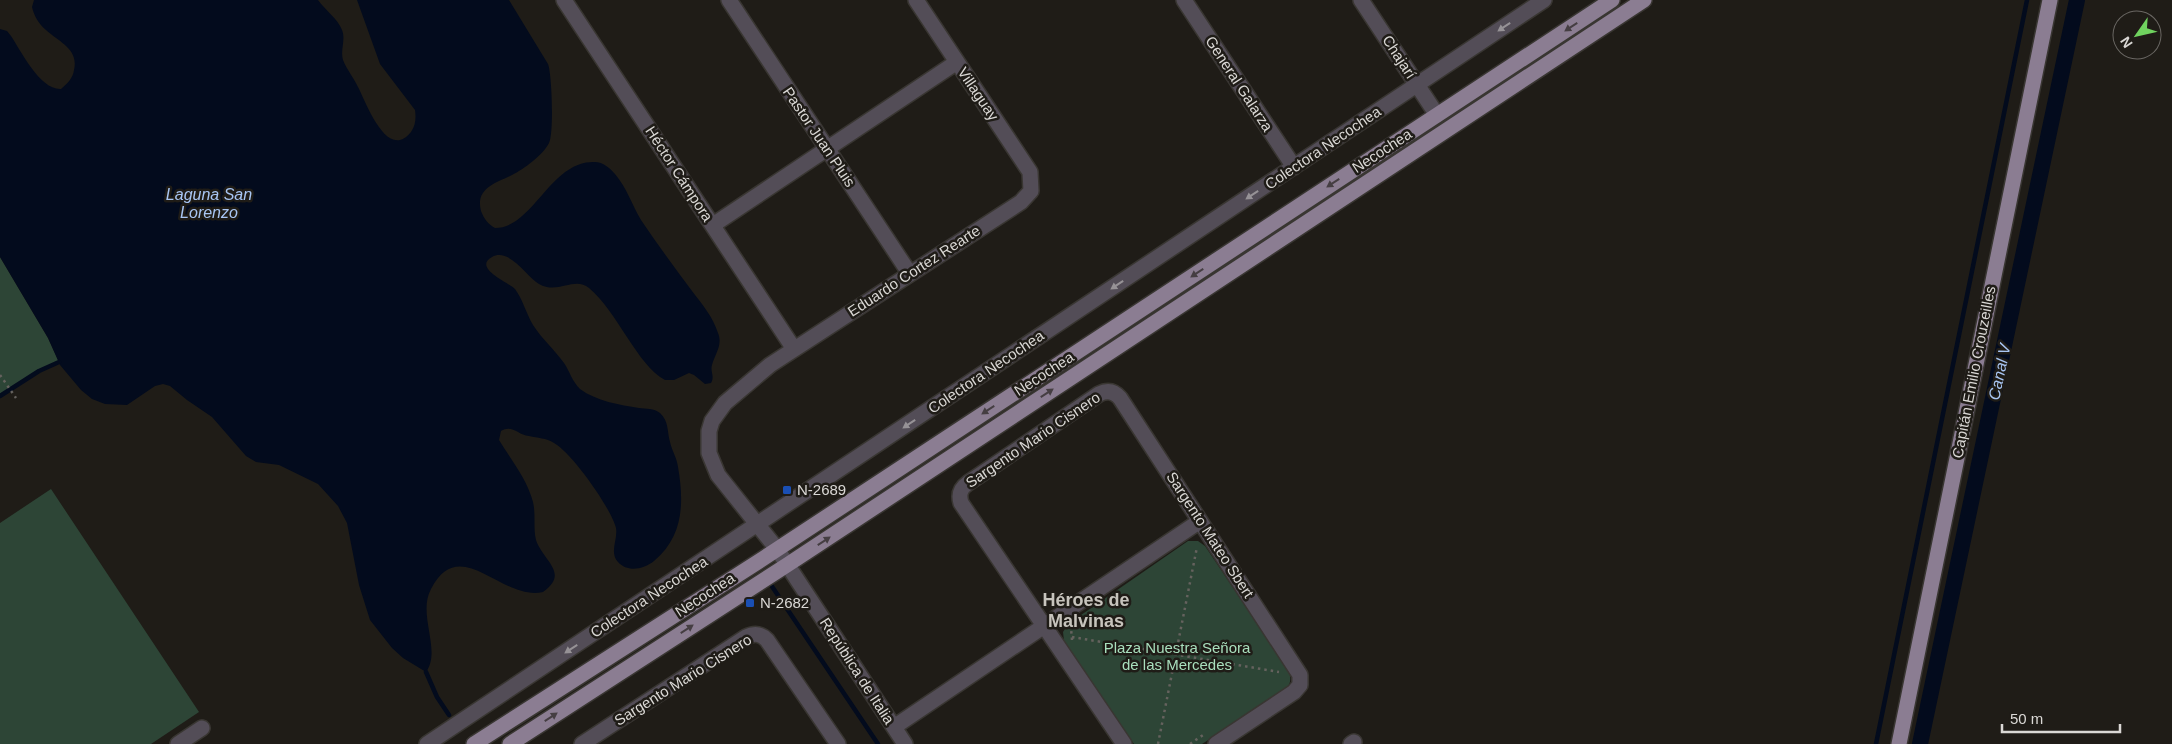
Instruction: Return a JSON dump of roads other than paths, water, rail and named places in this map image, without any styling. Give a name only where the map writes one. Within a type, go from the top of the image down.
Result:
[{"type":"main road","name":"Necochea","points":[[474,744],[777,549],[1612,0]]},
{"type":"main road","name":"Necochea","points":[[510,744],[788,565],[1644,0]]},
{"type":"main road","name":"Capitán Emilio Crouzeilles","points":[[1899,744],[2050,0]]},
{"type":"street","name":"Héctor Cámpora","points":[[565,0],[794,349]]},
{"type":"street","name":"Pastor Juan Pluis","points":[[728,0],[910,274]]},
{"type":"street","name":"Villaguay","points":[[916,0],[1030,172],[1031,191]]},
{"type":"street","name":"General Galarza","points":[[1184,0],[1294,167]]},
{"type":"street","name":"Chajarí","points":[[1361,0],[1437,115]]},
{"type":"street","name":"Colectora Necochea","points":[[427,744],[1544,0]]},
{"type":"street","points":[[713,226],[957,62]]},
{"type":"street","name":"Eduardo Cortez Rearte","points":[[757,525],[724,484],[713,465],[708,448],[709,431],[712,421],[725,402],[749,381],[794,349],[1021,202],[1031,191]]},
{"type":"street","name":"Sargento Mario Cisnero","points":[[1044,626],[961,502],[960,493],[968,482],[1099,394],[1110,392]]},
{"type":"street","name":"Sargento Mateo Sbert","points":[[1110,392],[1120,398],[1300,675],[1300,685],[1294,692],[1211,739]]},
{"type":"street","points":[[894,727],[1200,521]]},
{"type":"street","name":"República de Italia","points":[[757,525],[788,565],[905,744]]},
{"type":"street","points":[[1044,626],[1124,744]]},
{"type":"street","name":"Sargento Mario Cisnero","points":[[582,744],[746,637],[760,634],[767,640],[838,744]]},
{"type":"street","points":[[178,744],[202,728]]},
{"type":"water","name":"Laguna San Lorenzo","points":[[34,0],[318,0],[338,22],[342,30],[343,60],[372,116],[386,135],[394,140],[402,139],[411,132],[414,127],[415,110],[380,64],[357,0],[509,0],[548,64],[551,79],[552,128],[549,143],[533,161],[517,172],[488,187],[484,192],[480,203],[485,219],[495,228],[508,225],[520,218],[565,172],[578,165],[593,162],[603,164],[611,169],[619,179],[641,220],[710,316],[719,337],[720,342],[712,365],[713,378],[711,383],[705,384],[689,373],[674,380],[665,380],[645,363],[609,310],[589,288],[578,284],[553,288],[546,287],[539,284],[505,256],[498,255],[487,261],[486,266],[494,275],[515,289],[533,325],[564,363],[580,389],[608,402],[653,409],[663,416],[677,464],[681,493],[680,518],[671,541],[664,551],[646,566],[636,569],[626,568],[615,558],[616,528],[613,519],[599,495],[571,458],[562,449],[548,440],[525,435],[512,429],[501,431],[499,440],[523,478],[530,494],[534,507],[536,540],[552,567],[554,579],[551,585],[543,592],[528,592],[512,588],[483,573],[468,568],[455,567],[442,573],[431,589],[427,599],[427,621],[432,653],[426,672],[403,658],[392,648],[370,620],[359,585],[347,523],[338,506],[318,484],[279,465],[256,462],[246,456],[212,417],[170,386],[163,384],[155,386],[127,405],[105,404],[92,399],[81,390],[60,365],[48,338],[0,257],[0,29],[7,31],[39,77],[53,88],[61,89],[67,83],[73,73],[75,63],[71,51],[43,28],[37,20],[32,7]]},
{"type":"waterway","points":[[1876,744],[2027,0]]},
{"type":"waterway","name":"Canal V","points":[[1920,744],[2077,0]]},
{"type":"waterway","points":[[0,396],[39,371],[59,362]]},
{"type":"waterway","points":[[769,582],[878,744]]},
{"type":"waterway","points":[[426,672],[437,697],[449,715]]},
{"type":"place","name":"N-2689","points":[[787,490]]},
{"type":"place","name":"N-2682","points":[[750,603]]},
{"type":"district","name":"Héroes de Malvinas","points":[[1086,610]]},
{"type":"park label","name":"Plaza Nuestra Señora de las Mercedes","points":[[1177,656]]}]
